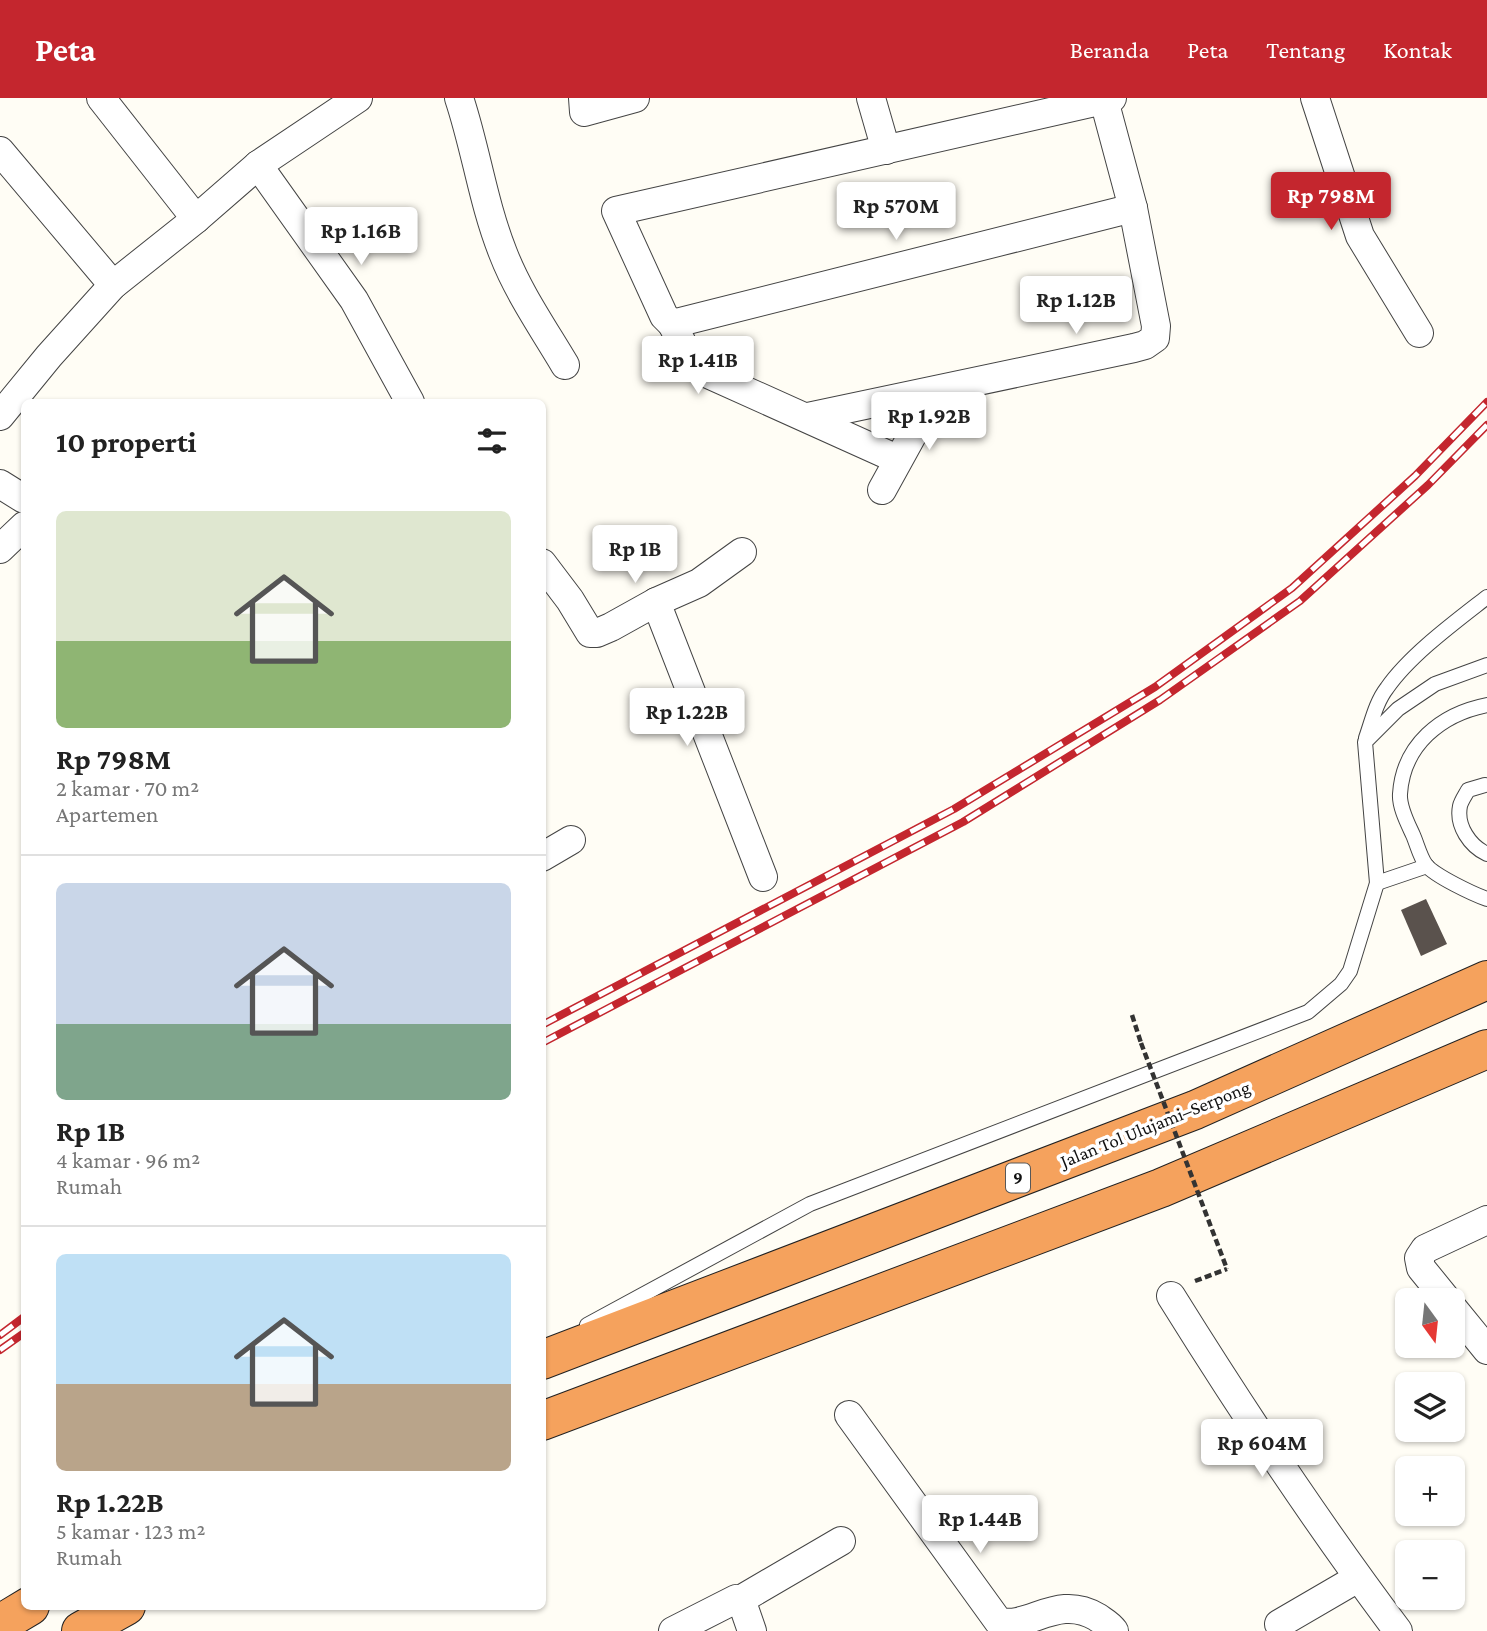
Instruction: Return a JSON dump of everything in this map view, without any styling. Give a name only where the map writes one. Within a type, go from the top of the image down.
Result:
[{"type":"highway","name":"Jalan Tol Ulujami–Serpong","points":[[546,1358],[1195,1110],[1487,979]]},
{"type":"highway","points":[[546,1419],[1161,1188],[1487,1049]]},
{"type":"highway","points":[[0,1625],[24,1610]]},
{"type":"highway","points":[[81,1631],[119,1610]]},
{"type":"street","points":[[101,98],[196,219]]},
{"type":"street","points":[[22,399],[49,356],[113,285],[258,165],[358,98]]},
{"type":"street","points":[[459,98],[503,254],[528,305],[565,365]]},
{"type":"street","points":[[583,98],[584,112],[635,98]]},
{"type":"street","points":[[871,98],[886,150]]},
{"type":"street","points":[[1315,98],[1360,236],[1419,333]]},
{"type":"street","points":[[808,417],[1134,348],[1155,338],[1156,326],[1133,208],[1108,99],[616,211],[664,316],[672,324],[693,364],[706,373],[897,459]]},
{"type":"street","points":[[0,151],[113,285]]},
{"type":"street","points":[[258,165],[354,300],[408,399]]},
{"type":"street","points":[[672,324],[1133,208]]},
{"type":"street","points":[[881,490],[936,391]]},
{"type":"street","points":[[9,419],[21,400]]},
{"type":"street","points":[[0,484],[21,497]]},
{"type":"street","points":[[0,549],[21,529]]},
{"type":"street","points":[[546,568],[570,600],[590,634],[611,627],[656,602],[699,583],[742,552]]},
{"type":"street","points":[[656,602],[764,877]]},
{"type":"street","points":[[546,855],[571,840]]},
{"type":"street","points":[[1438,1288],[1422,1268],[1419,1258],[1425,1249],[1487,1220]]},
{"type":"street","points":[[1171,1296],[1219,1373],[1358,1578],[1398,1631]]},
{"type":"street","points":[[1465,1323],[1487,1350]]},
{"type":"street","points":[[849,1415],[998,1620],[1007,1625],[1019,1624],[1063,1609],[1088,1612],[1110,1625],[1114,1631]]},
{"type":"street","points":[[673,1631],[731,1601],[740,1600],[841,1541]]},
{"type":"street","points":[[1279,1624],[1358,1578]]},
{"type":"street","points":[[740,1600],[752,1631]]},
{"type":"lane","points":[[546,1348],[810,1204],[1308,1012],[1329,996],[1350,971],[1377,883],[1364,742],[1378,703],[1387,687],[1432,641],[1487,597]]},
{"type":"lane","points":[[1364,742],[1398,709],[1435,684],[1487,665]]},
{"type":"lane","points":[[1487,705],[1444,719],[1421,739],[1408,763],[1399,796],[1406,821],[1427,866],[1468,892],[1487,899]]},
{"type":"lane","points":[[1485,785],[1468,790],[1460,805],[1465,834],[1474,848],[1487,854]]},
{"type":"lane","points":[[1377,883],[1427,866]]},
{"type":"path","points":[[1132,1015],[1227,1269]]},
{"type":"building","points":[[1426,899],[1447,944],[1421,956],[1401,910]]},
{"type":"railway","points":[[546,1023],[954,809],[1155,687],[1292,588],[1415,476],[1487,402]]},
{"type":"railway","points":[[546,1041],[963,822],[1160,700],[1300,601],[1428,485],[1487,425]]},
{"type":"railway","points":[[0,1335],[21,1319]]},
{"type":"railway","points":[[0,1350],[21,1335]]}]
